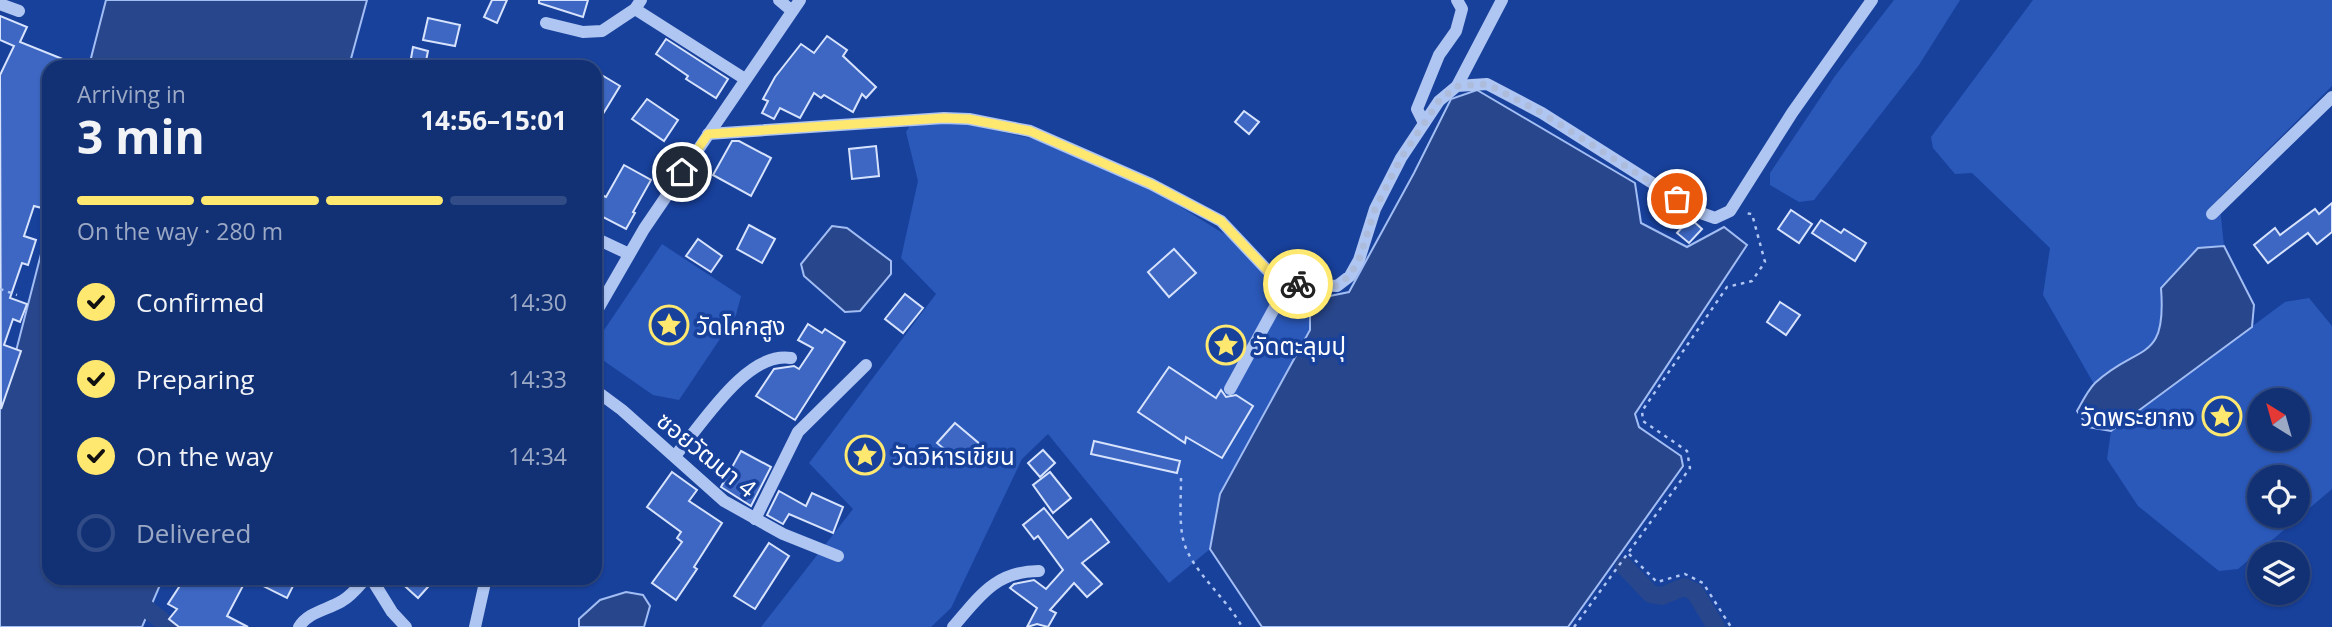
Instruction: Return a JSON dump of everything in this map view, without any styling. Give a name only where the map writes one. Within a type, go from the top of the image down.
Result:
[{"type":"street","points":[[602,302],[629,254],[796,6],[779,0]]},
{"type":"street","points":[[1424,122],[1417,109],[1439,55],[1455,31],[1462,9],[1457,0]]},
{"type":"street","points":[[708,134],[944,118],[969,119],[1030,131],[1151,184],[1221,221],[1269,272],[1288,283],[1337,286],[1349,276],[1359,260],[1375,209],[1401,158],[1439,101],[1457,86],[1502,0]]},
{"type":"street","points":[[1457,86],[1487,84],[1542,113],[1698,212],[1715,218],[1731,211],[1792,113],[1872,0]]},
{"type":"street","points":[[0,4],[19,11]]},
{"type":"street","points":[[546,23],[583,32],[602,31],[638,5],[745,79]]},
{"type":"street","points":[[2212,214],[2332,97]]},
{"type":"street","points":[[602,241],[629,254]]},
{"type":"street","points":[[1230,389],[1288,283]]},
{"type":"street","points":[[675,456],[742,376],[761,362],[780,356],[791,358]]},
{"type":"street","points":[[755,519],[798,432],[866,365]]},
{"type":"street","name":"ซอยวัฒนา 4","points":[[602,396],[724,501],[783,534],[838,556]]},
{"type":"street","points":[[953,627],[984,591],[1007,575],[1039,570]]},
{"type":"street","points":[[299,627],[312,614],[346,599],[361,585]]},
{"type":"street","points":[[373,585],[406,627]]},
{"type":"street","points":[[475,627],[484,585]]},
{"type":"path","points":[[1574,627],[1690,468],[1687,451],[1643,421],[1643,411],[1727,287],[1752,281],[1765,262],[1752,214],[1731,211]]},
{"type":"path","points":[[0,289],[17,295]]},
{"type":"path","points":[[1181,478],[1182,538],[1188,554],[1242,627]]},
{"type":"path","points":[[1629,554],[1657,582],[1685,574],[1703,583],[1731,627]]},
{"type":"shaded area","points":[[106,0],[367,0],[351,60],[91,60]]},
{"type":"shaded area","points":[[1894,0],[1960,0],[1919,65],[1814,200],[1799,202],[1770,185],[1770,173],[1835,76]]},
{"type":"shaded area","points":[[2033,0],[2332,0],[2332,86],[2219,198],[2224,246],[2198,248],[2161,288],[2163,319],[2154,344],[2094,384],[2043,295],[2050,248],[1972,173],[1955,174],[1933,148],[1931,137]]},
{"type":"shaded area","points":[[1477,90],[1635,183],[1641,223],[1687,247],[1724,227],[1747,245],[1635,414],[1639,427],[1681,456],[1683,466],[1568,627],[1262,627],[1210,549],[1220,494],[1310,330],[1310,300],[1349,292],[1451,99]]},
{"type":"shaded area","points":[[911,124],[966,124],[1034,139],[1155,191],[1226,235],[1277,286],[1310,300],[1310,330],[1220,494],[1210,549],[1169,583],[1048,434],[1022,459],[951,608],[931,627],[761,627],[853,509],[809,463],[936,294],[901,258],[918,181],[906,132]]},
{"type":"shaded area","points":[[832,226],[847,228],[891,261],[891,274],[860,311],[845,312],[804,276],[801,264]]},
{"type":"shaded area","points":[[662,244],[741,296],[736,315],[679,400],[653,395],[602,359],[602,333]]},
{"type":"shaded area","points":[[2224,246],[2254,305],[2252,327],[2111,431],[2088,427],[2077,411],[2090,389],[2110,371],[2146,349],[2154,341],[2162,312],[2161,288],[2198,248]]},
{"type":"shaded area","points":[[42,250],[42,585],[160,585],[142,627],[0,627],[0,395],[15,355]]},
{"type":"shaded area","points":[[2309,298],[2332,326],[2332,489],[2310,508],[2310,465],[2247,465],[2247,528],[2286,528],[2270,542],[2247,542],[2247,561],[2238,569],[2219,571],[2138,506],[2107,459],[2111,431],[2285,302]]},
{"type":"shaded area","points":[[626,592],[643,595],[650,606],[644,627],[579,627],[579,619],[600,600]]},
{"type":"building","points":[[492,0],[507,0],[497,23],[484,17]]},
{"type":"building","points":[[539,0],[588,0],[583,17],[539,3]]},
{"type":"building","points":[[0,16],[27,27],[20,42],[65,60],[42,60],[42,208],[34,206],[24,236],[36,240],[28,265],[22,263],[10,298],[27,304],[20,322],[13,319],[4,345],[21,351],[1,409],[0,75],[14,46],[0,40]]},
{"type":"building","points":[[428,18],[460,25],[455,46],[423,40]]},
{"type":"building","points":[[827,36],[847,50],[843,56],[876,87],[866,98],[862,94],[853,112],[824,95],[821,98],[814,93],[800,118],[780,108],[774,119],[762,113],[768,101],[763,99],[775,77],[801,44],[814,53]]},
{"type":"building","points":[[666,39],[728,79],[716,98],[686,79],[688,76],[656,54]]},
{"type":"building","points":[[413,47],[428,51],[426,60],[411,60]]},
{"type":"building","points":[[602,75],[620,86],[602,116]]},
{"type":"building","points":[[647,99],[678,120],[664,141],[632,119]]},
{"type":"building","points":[[1244,111],[1259,122],[1249,134],[1235,122]]},
{"type":"building","points":[[732,141],[739,141],[771,158],[751,196],[713,175]]},
{"type":"building","points":[[876,146],[879,176],[852,179],[849,149]]},
{"type":"building","points":[[624,165],[651,180],[626,229],[602,217],[602,195],[606,197]]},
{"type":"building","points":[[2332,203],[2332,232],[2317,244],[2308,233],[2268,263],[2254,245],[2275,228],[2280,235],[2315,209],[2319,214]]},
{"type":"building","points":[[1791,210],[1812,224],[1799,243],[1778,229]]},
{"type":"building","points":[[1690,218],[1702,229],[1689,243],[1677,233]]},
{"type":"building","points":[[1821,220],[1841,233],[1844,229],[1866,243],[1855,261],[1812,233]]},
{"type":"building","points":[[749,225],[775,239],[762,263],[737,249]]},
{"type":"building","points":[[698,239],[722,256],[711,272],[686,256]]},
{"type":"building","points":[[1174,249],[1196,273],[1169,297],[1148,272]]},
{"type":"building","points":[[905,294],[923,308],[903,333],[885,319]]},
{"type":"building","points":[[1780,302],[1800,315],[1786,335],[1767,322]]},
{"type":"building","points":[[808,324],[822,333],[825,329],[845,342],[795,420],[756,396],[774,369],[794,366],[799,369],[813,348],[798,340]]},
{"type":"building","points":[[1169,367],[1216,398],[1221,390],[1226,397],[1236,395],[1253,406],[1222,458],[1186,437],[1185,443],[1138,412]]},
{"type":"building","points":[[955,423],[981,445],[964,466],[937,443]]},
{"type":"building","points":[[1094,441],[1180,461],[1177,473],[1091,454]]},
{"type":"building","points":[[1043,450],[1055,463],[1040,477],[1028,463]]},
{"type":"building","points":[[741,451],[771,467],[751,506],[721,487]]},
{"type":"building","points":[[672,472],[697,490],[689,501],[722,523],[694,567],[697,569],[676,600],[652,583],[682,542],[677,538],[681,532],[647,507]]},
{"type":"building","points":[[1050,472],[1071,498],[1053,513],[1033,485]]},
{"type":"building","points":[[779,491],[806,506],[812,493],[843,507],[833,533],[789,514],[783,524],[767,515]]},
{"type":"building","points":[[1044,508],[1068,538],[1091,519],[1109,542],[1082,563],[1102,584],[1087,597],[1074,583],[1050,610],[1056,613],[1048,627],[1037,624],[1027,627],[1037,608],[1010,588],[1014,584],[1034,580],[1046,589],[1063,570],[1038,536],[1034,539],[1023,525]]},
{"type":"building","points":[[769,543],[789,556],[755,609],[734,596]]},
{"type":"building","points":[[180,585],[243,585],[227,616],[248,627],[179,627],[169,619],[177,609],[168,604]]},
{"type":"building","points":[[261,585],[294,585],[287,598]]},
{"type":"building","points":[[404,585],[430,585],[418,598]]},
{"type":"waterway","points":[[1624,566],[1651,594],[1662,596],[1684,587],[1695,592],[1716,627]]},
{"type":"waterway","points":[[115,585],[167,627]]},
{"type":"way so far","points":[[1298,284],[1337,286],[1349,276],[1359,260],[1375,209],[1401,158],[1439,101],[1457,86],[1487,84],[1542,113],[1677,199]]},
{"type":"place","name":"วัดโคกสูง","points":[[669,325]]},
{"type":"place","name":"วัดตะลุมปุ","points":[[1226,345]]},
{"type":"place","name":"วัดพระยากง","points":[[2222,416]]},
{"type":"place","name":"วัดวิหารเขียน","points":[[865,455]]},
{"type":"route","points":[[682,172],[708,134],[944,118],[992,123],[1030,131],[1151,184],[1221,221],[1269,272],[1288,283],[1298,284]]}]
